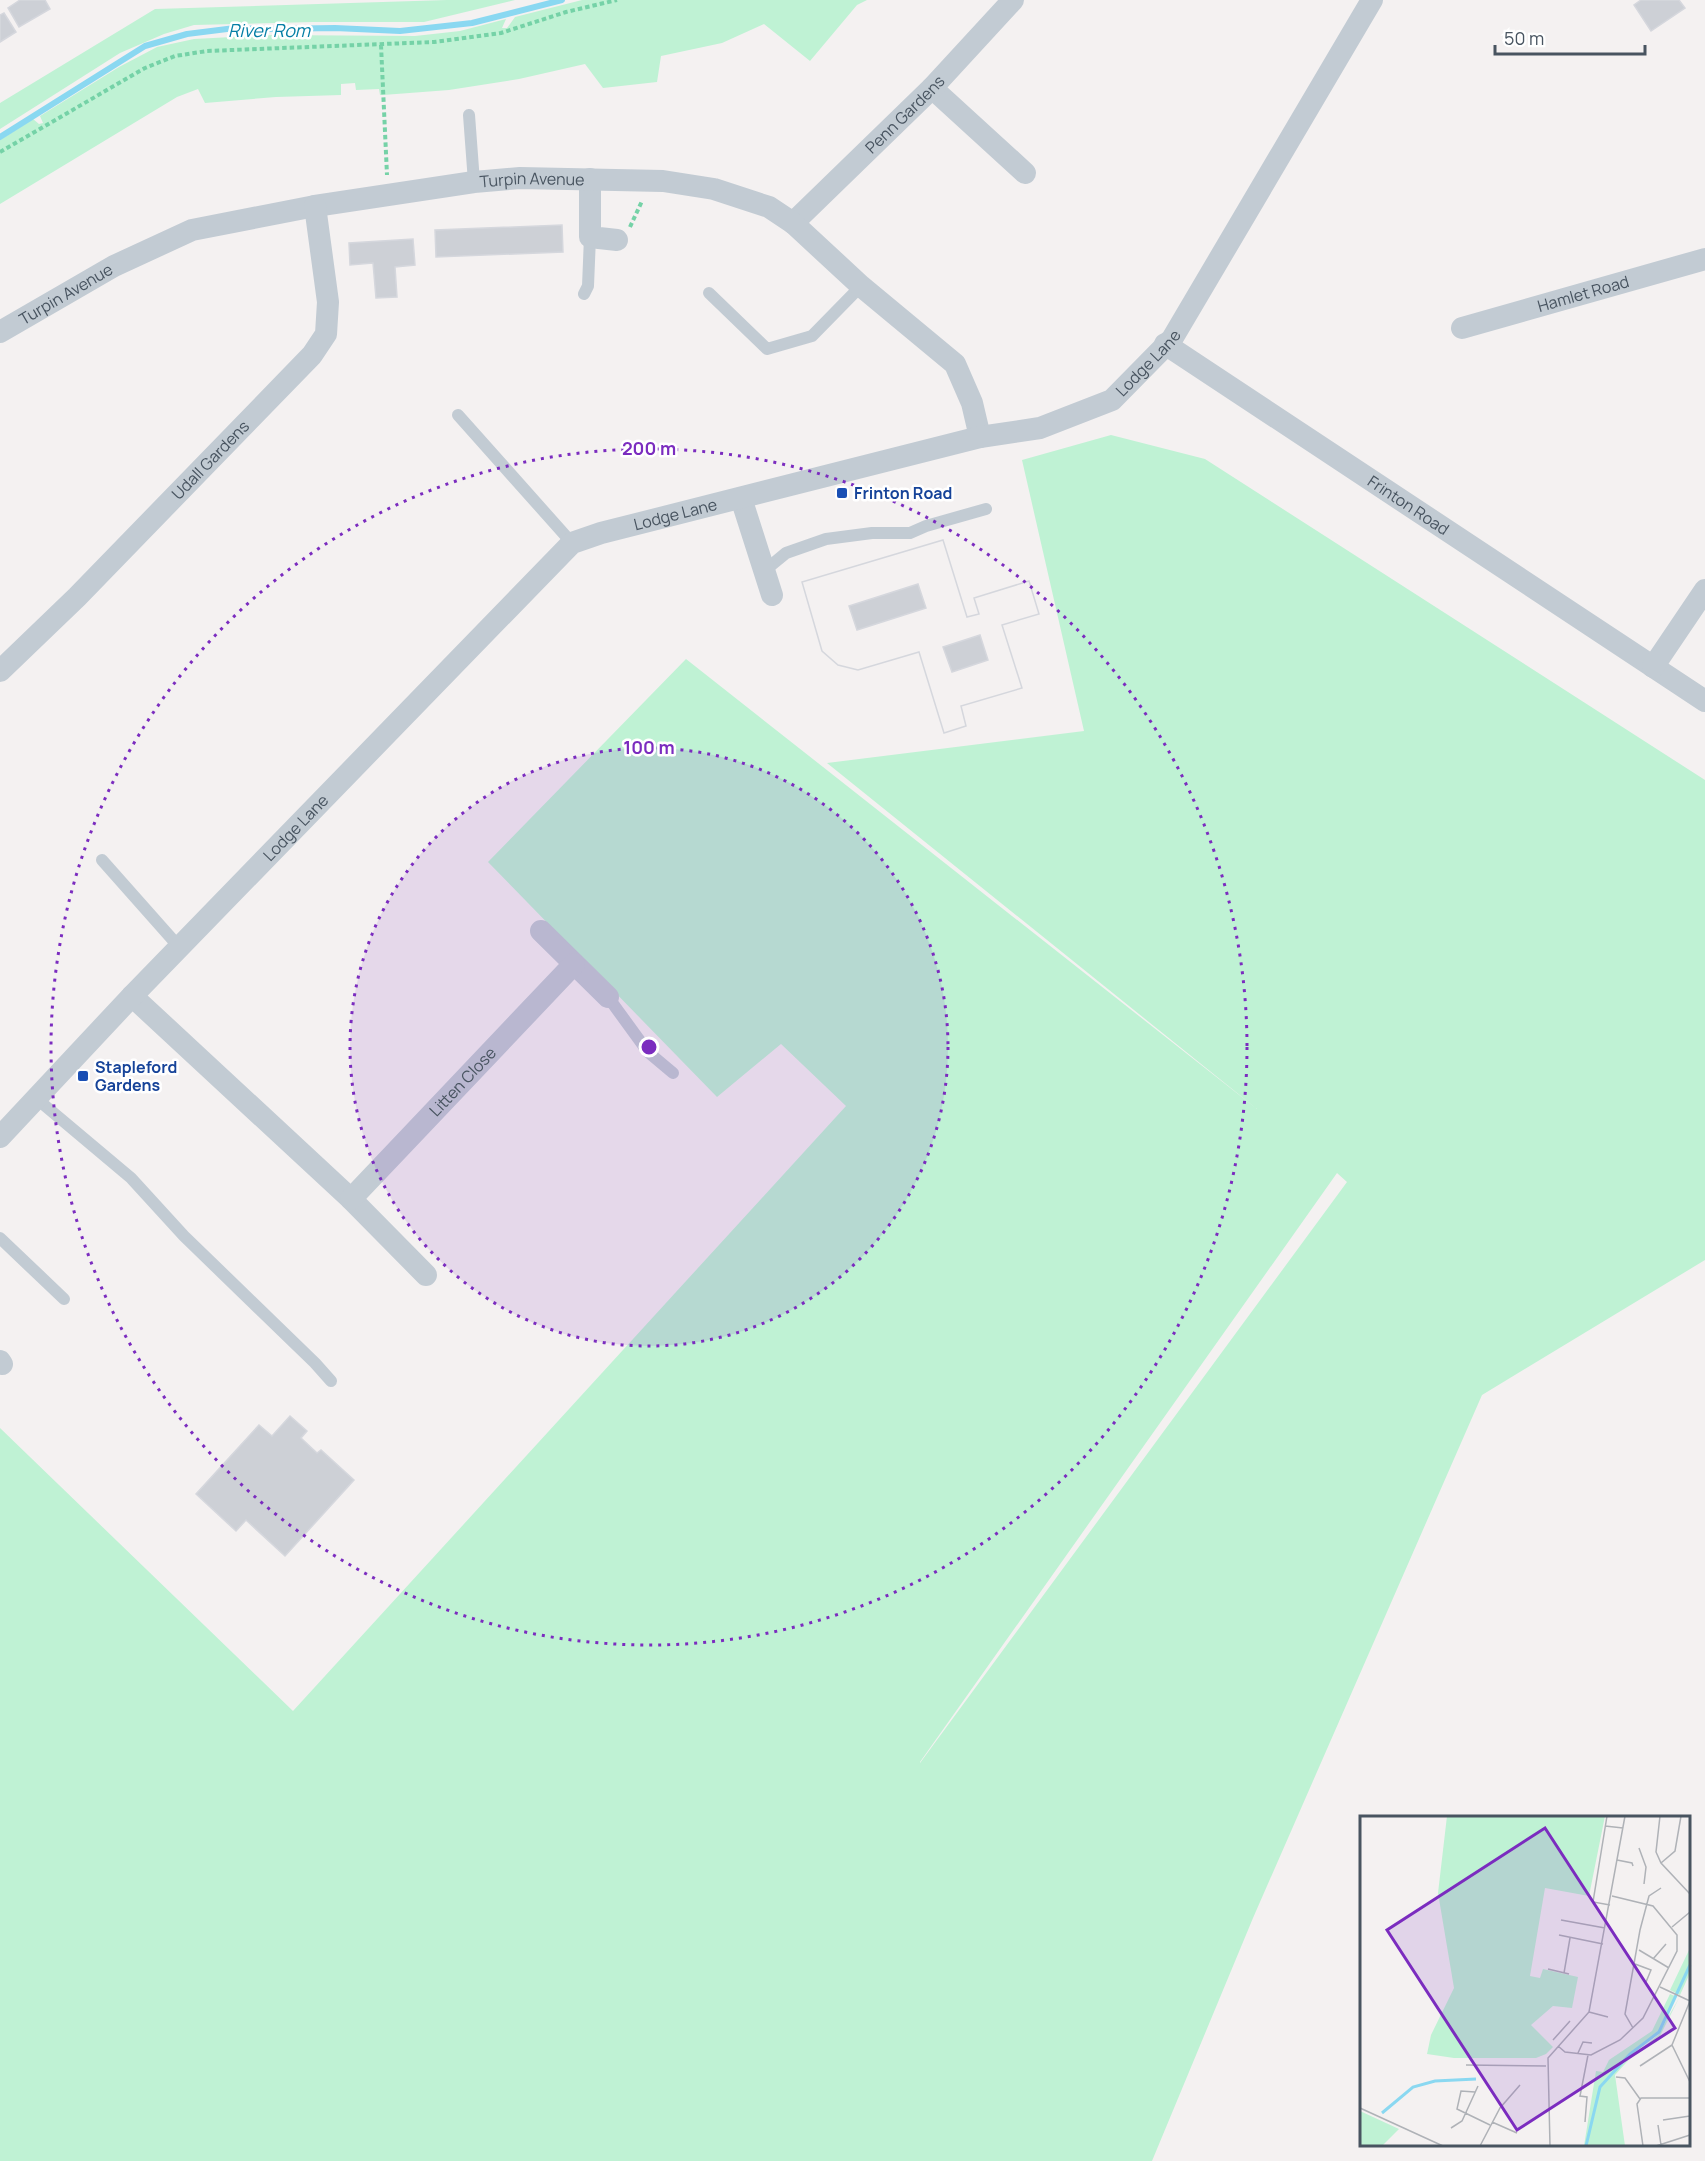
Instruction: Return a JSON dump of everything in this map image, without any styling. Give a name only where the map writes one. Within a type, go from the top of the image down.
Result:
[{"type":"street","name":"Penn Gardens","points":[[793,223],[932,88],[1013,0]]},
{"type":"street","name":"Lodge Lane","points":[[0,1137],[132,996],[572,543],[601,533],[980,437],[1040,428],[1112,400],[1172,339],[1372,0]]},
{"type":"street","points":[[932,88],[1025,172]]},
{"type":"street","name":"Turpin Avenue","points":[[0,332],[114,266],[192,230],[315,206],[474,182],[520,178],[651,181],[714,189],[769,207],[793,223],[861,286],[955,364],[972,403],[980,437]]},
{"type":"street","points":[[590,179],[591,237],[622,235]]},
{"type":"street","name":"Udall Gardens","points":[[0,671],[77,597],[312,355],[326,334],[328,302],[315,206]]},
{"type":"street","name":"Hamlet Road","points":[[1462,328],[1705,259]]},
{"type":"street","name":"Frinton Road","points":[[1165,344],[1705,701]]},
{"type":"street","points":[[741,498],[772,596]]},
{"type":"street","points":[[1653,667],[1705,590]]},
{"type":"street","points":[[541,930],[608,997]]},
{"type":"street","name":"Litten Close","points":[[351,1199],[574,964]]},
{"type":"street","points":[[132,996],[351,1199],[426,1275]]},
{"type":"lane","points":[[469,115],[474,182]]},
{"type":"lane","points":[[584,294],[588,286],[591,237]]},
{"type":"lane","points":[[709,293],[767,349],[812,336],[861,286]]},
{"type":"lane","points":[[458,415],[572,543]]},
{"type":"lane","points":[[764,571],[786,552],[826,538],[872,533],[910,533],[986,508]]},
{"type":"lane","points":[[102,860],[180,948]]},
{"type":"lane","points":[[608,997],[648,1052],[672,1073]]},
{"type":"lane","points":[[37,1099],[131,1178],[184,1236],[331,1381]]},
{"type":"lane","points":[[0,1238],[63,1299]]},
{"type":"path","points":[[0,152],[145,68],[175,56],[207,51],[434,42],[501,33],[566,12],[616,0]]},
{"type":"path","points":[[381,45],[388,194]]},
{"type":"path","points":[[622,235],[651,181]]},
{"type":"green space","points":[[515,0],[424,22],[194,25],[164,34],[120,53],[0,129],[0,103],[155,9]]},
{"type":"green space","points":[[582,0],[867,0],[857,5],[810,61],[764,24],[722,43],[661,56],[657,82],[603,88],[585,64],[519,79],[449,90],[383,95],[380,95],[379,89],[356,90],[355,83],[341,84],[341,95],[276,97],[205,103],[198,89],[177,97],[0,204],[0,140],[33,119],[39,124],[43,123],[40,116],[119,67],[157,47],[194,39],[272,35],[415,36],[460,31],[506,19],[502,28],[507,28],[515,17]]},
{"type":"green space","points":[[1111,435],[1205,459],[1705,780],[1705,1260],[1482,1395],[1253,1918],[1152,2161],[0,2161],[0,1428],[293,1711],[846,1106],[781,1044],[717,1097],[488,862],[686,659],[1257,1109],[827,763],[1084,731],[1022,460]],"holes":[[[1337,1173],[1347,1182],[920,1763]]]},
{"type":"building","points":[[20,0],[45,0],[50,9],[19,27],[8,8]]},
{"type":"building","points":[[1641,0],[1679,0],[1685,8],[1651,31],[1634,5]]},
{"type":"building","points":[[4,13],[16,32],[0,42],[0,15]]},
{"type":"building","points":[[562,225],[563,252],[436,257],[435,230]]},
{"type":"building","points":[[413,239],[415,265],[395,267],[397,297],[376,298],[373,263],[350,265],[349,243]]},
{"type":"building","points":[[943,540],[967,617],[979,614],[974,598],[1029,581],[1039,614],[1002,625],[1022,688],[961,706],[966,726],[944,733],[919,652],[858,670],[838,665],[822,651],[802,582]],"holes":[[[918,584],[926,608],[857,630],[849,606]],[[980,635],[988,660],[952,672],[943,647]]]},
{"type":"building","points":[[943,540],[967,617],[979,614],[974,598],[1029,581],[1039,614],[1002,625],[1022,688],[961,706],[966,726],[944,733],[919,652],[858,670],[838,665],[822,651],[802,582]]},
{"type":"building","points":[[290,1416],[307,1431],[301,1438],[317,1453],[321,1450],[354,1480],[285,1556],[246,1520],[236,1531],[196,1494],[259,1425],[272,1436]]},
{"type":"waterway","name":"River Rom","points":[[0,137],[145,46],[187,34],[235,28],[335,28],[400,31],[472,23],[562,0]]},
{"type":"place","name":"Frinton Road","points":[[842,493]]},
{"type":"place","name":"Stapleford Gardens","points":[[83,1076]]}]
